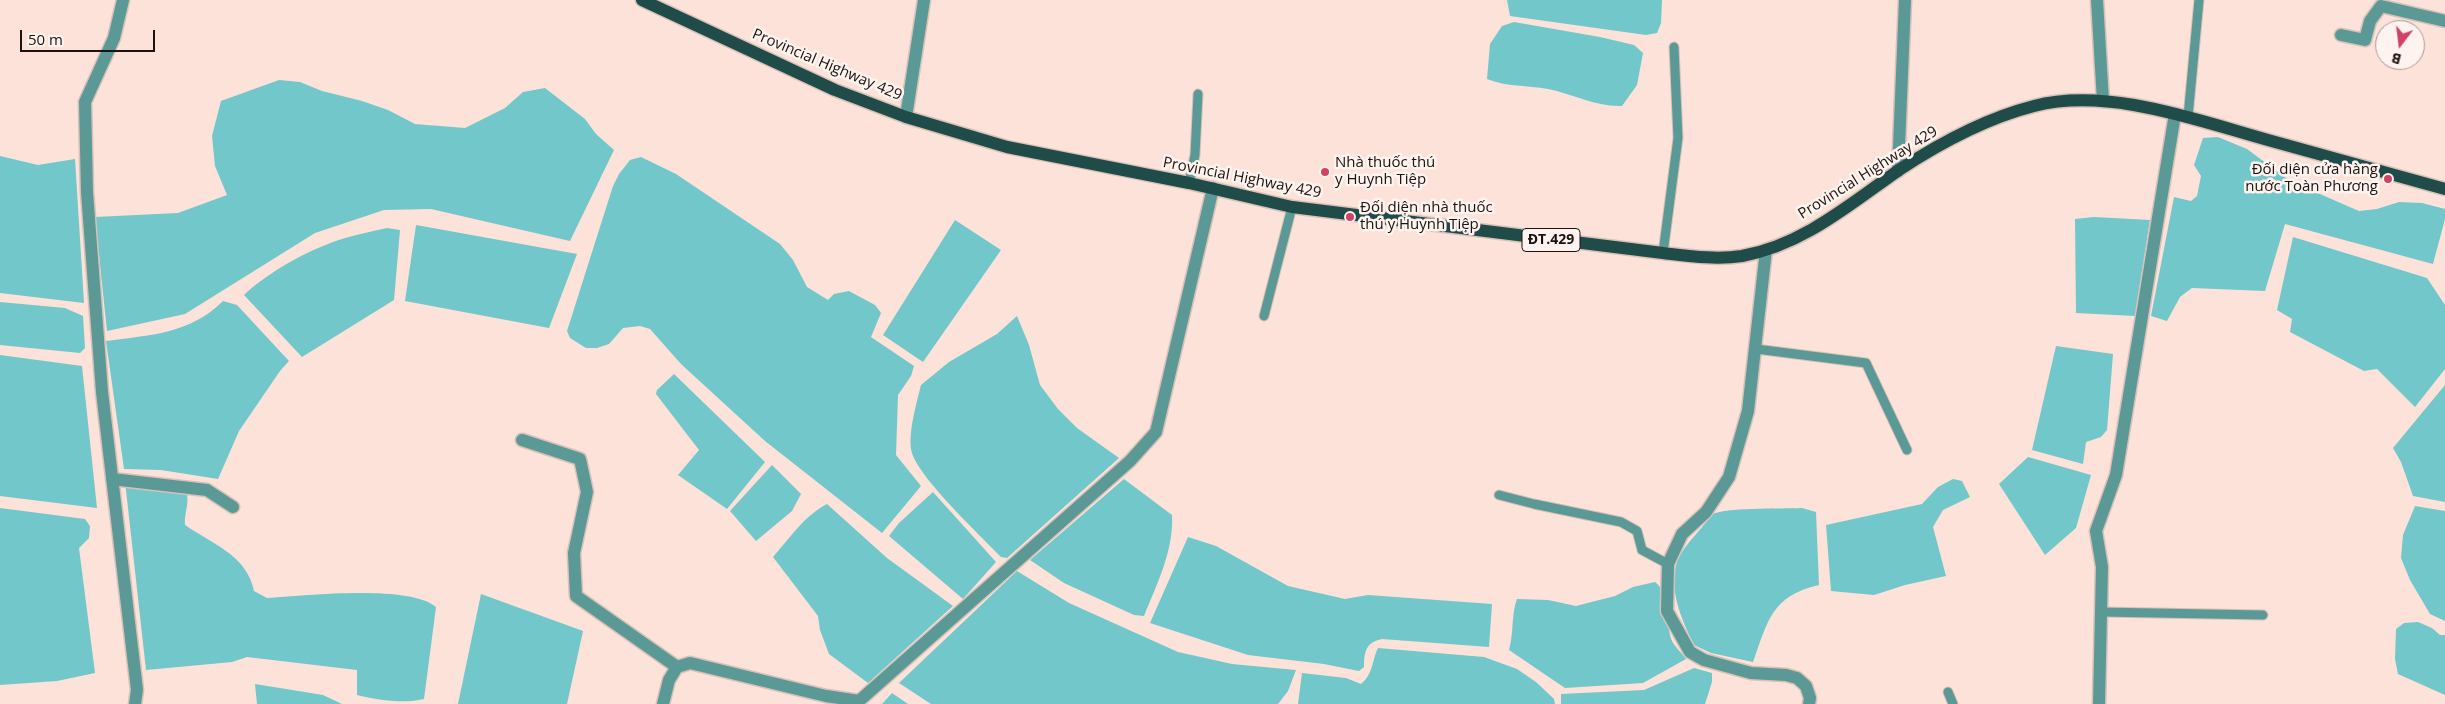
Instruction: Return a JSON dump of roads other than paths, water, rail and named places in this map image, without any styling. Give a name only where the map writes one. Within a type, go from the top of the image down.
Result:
[{"type":"main road","name":"Provincial Highway 429","points":[[642,0],[834,90],[906,117],[1007,147],[1213,188],[1292,207],[1663,254],[1719,258],[1742,256],[1766,250],[1828,221],[1898,171],[1956,137],[2004,115],[2036,105],[2071,100],[2103,101],[2188,117],[2445,190]]},
{"type":"street","points":[[123,0],[114,38],[85,102],[87,192],[102,392],[137,690],[135,704]]},
{"type":"street","points":[[906,117],[924,0]]},
{"type":"street","points":[[1898,171],[1905,0]]},
{"type":"street","points":[[2097,0],[2103,101]]},
{"type":"street","points":[[2342,35],[2364,40],[2370,20],[2381,6],[2445,21]]},
{"type":"street","points":[[2099,704],[2102,567],[2096,531],[2116,475],[2175,114]]},
{"type":"street","points":[[663,704],[669,680],[677,667],[690,663],[826,696],[859,701],[1130,461],[1156,432],[1213,188]]},
{"type":"street","points":[[1766,250],[1748,412],[1729,477],[1706,512],[1682,534],[1668,564],[1667,611],[1690,652],[1704,660],[1751,673],[1786,675],[1797,678],[1806,686],[1810,698],[1809,704]]},
{"type":"street","points":[[522,440],[580,459],[587,492],[574,553],[576,596],[677,667]]},
{"type":"street","points":[[112,479],[207,490],[233,507]]},
{"type":"lane","points":[[2188,117],[2199,0]]},
{"type":"lane","points":[[1663,254],[1678,138],[1674,47]]},
{"type":"lane","points":[[1189,183],[1194,156],[1198,94]]},
{"type":"lane","points":[[1264,316],[1292,207]]},
{"type":"lane","points":[[1756,349],[1866,363],[1908,450]]},
{"type":"lane","points":[[1499,495],[1622,522],[1637,531],[1642,550],[1668,564]]},
{"type":"lane","points":[[2101,612],[2263,615]]},
{"type":"lane","points":[[1948,692],[1953,704]]},
{"type":"water","points":[[1507,0],[1662,0],[1661,23],[1657,33],[1646,35],[1510,16]]},
{"type":"water","points":[[1514,22],[1634,45],[1643,53],[1637,85],[1622,106],[1612,106],[1548,89],[1510,85],[1487,79],[1490,44],[1502,26]]},
{"type":"water","points":[[279,80],[300,82],[322,91],[362,101],[388,110],[415,124],[465,128],[505,108],[523,92],[545,88],[585,119],[596,134],[614,150],[570,241],[431,209],[384,210],[315,233],[185,314],[107,331],[95,217],[178,213],[227,195],[215,166],[212,136],[221,101]]},
{"type":"water","points":[[2218,137],[2247,149],[2290,181],[2359,211],[2377,209],[2399,202],[2422,203],[2445,209],[2445,219],[2433,264],[2285,224],[2265,291],[2192,288],[2180,297],[2167,321],[2151,316],[2174,197],[2191,201],[2197,196],[2201,176],[2194,165],[2203,138]]},
{"type":"water","points":[[0,156],[38,165],[75,159],[84,303],[0,293]]},
{"type":"water","points":[[641,157],[676,174],[780,244],[793,260],[807,287],[828,300],[834,294],[849,291],[875,305],[881,313],[871,337],[914,366],[911,376],[898,395],[896,455],[921,486],[882,533],[765,441],[681,364],[650,329],[640,326],[623,328],[609,344],[597,348],[586,348],[570,338],[567,331],[613,186],[619,174],[630,160]]},
{"type":"water","points":[[2094,217],[2150,220],[2135,316],[2076,313],[2075,219]]},
{"type":"water","points":[[955,220],[1001,250],[923,362],[883,335]]},
{"type":"water","points":[[416,225],[577,254],[549,328],[405,301]]},
{"type":"water","points":[[387,228],[400,230],[394,300],[302,357],[244,295],[266,277],[305,254],[332,242]]},
{"type":"water","points":[[2293,237],[2427,278],[2445,305],[2445,369],[2415,407],[2377,369],[2364,371],[2290,332],[2292,319],[2277,310]]},
{"type":"water","points":[[223,301],[237,305],[289,361],[280,371],[239,431],[218,479],[161,470],[124,469],[106,341],[154,334],[183,327],[210,312]]},
{"type":"water","points":[[0,302],[65,308],[83,316],[85,348],[80,353],[0,345]]},
{"type":"water","points":[[1017,316],[1029,345],[1040,385],[1058,409],[1077,428],[1119,458],[1007,558],[1001,557],[938,492],[926,477],[912,453],[911,437],[921,385],[949,362],[997,334]]},
{"type":"water","points":[[2056,346],[2113,354],[2107,430],[2101,437],[2086,442],[2083,464],[2032,450]]},
{"type":"water","points":[[0,355],[82,366],[97,508],[0,496]]},
{"type":"water","points":[[674,374],[765,462],[727,509],[678,475],[699,450],[656,394],[657,390]]},
{"type":"water","points":[[2445,385],[2445,502],[2413,496],[2401,462],[2393,448]]},
{"type":"water","points":[[2028,457],[2091,475],[2076,528],[2045,555],[1999,484]]},
{"type":"water","points":[[772,465],[801,494],[792,511],[756,541],[730,511]]},
{"type":"water","points":[[1124,479],[1172,515],[1172,528],[1167,554],[1144,616],[1134,615],[1064,583],[1030,560]]},
{"type":"water","points":[[1953,479],[1962,481],[1970,497],[1943,510],[1933,527],[1946,576],[1905,585],[1874,595],[1831,591],[1826,525],[1922,504],[1938,487]]},
{"type":"water","points":[[125,481],[169,488],[187,494],[185,525],[236,559],[244,568],[254,591],[267,598],[355,593],[380,594],[423,600],[436,607],[424,699],[391,701],[357,695],[357,670],[247,657],[232,662],[146,670]]},
{"type":"water","points":[[933,492],[996,562],[963,599],[889,536],[899,523]]},
{"type":"water","points":[[827,504],[887,558],[953,606],[868,683],[829,654],[820,630],[818,616],[773,557],[804,521]]},
{"type":"water","points":[[2415,506],[2445,511],[2445,621],[2430,614],[2410,580],[2401,558],[2403,535]]},
{"type":"water","points":[[0,508],[85,519],[90,526],[89,538],[79,548],[95,673],[57,681],[0,685]]},
{"type":"water","points":[[1802,508],[1816,512],[1819,585],[1803,590],[1781,603],[1768,623],[1753,662],[1711,653],[1694,645],[1677,604],[1674,581],[1678,559],[1689,543],[1712,515],[1718,512]]},
{"type":"water","points":[[1188,537],[1216,546],[1288,586],[1345,599],[1368,595],[1492,604],[1489,647],[1382,639],[1369,645],[1365,652],[1364,667],[1359,671],[1324,664],[1248,655],[1150,623]]},
{"type":"water","points":[[1017,571],[1069,603],[1178,652],[1232,664],[1296,670],[1288,691],[1278,704],[931,704],[899,683]]},
{"type":"water","points":[[1655,582],[1663,593],[1672,641],[1686,659],[1643,683],[1565,688],[1509,650],[1517,599],[1548,600],[1576,606],[1615,596],[1633,587]]},
{"type":"water","points":[[481,594],[583,631],[567,704],[458,704]]},
{"type":"water","points":[[2418,622],[2432,628],[2440,635],[2445,635],[2445,695],[2398,674],[2395,659],[2396,629],[2404,623]]},
{"type":"water","points":[[1378,648],[1484,657],[1517,669],[1536,682],[1554,699],[1555,704],[1298,704],[1302,673],[1346,678],[1361,684],[1370,672]]},
{"type":"water","points":[[1694,668],[1712,673],[1712,682],[1705,704],[1561,704],[1561,694],[1644,690]]},
{"type":"water","points":[[255,684],[323,695],[342,704],[257,704]]},
{"type":"water","points":[[892,693],[908,704],[882,704]]},
{"type":"place","name":"Nhà thuốc thú y Huynh Tiệp","points":[[1325,172]]},
{"type":"place","name":"Đối diện cửa hàng nước Toàn Phương","points":[[2388,179]]},
{"type":"place","name":"Đối diện nhà thuốc thú y Huynh Tiệp","points":[[1350,217]]}]
